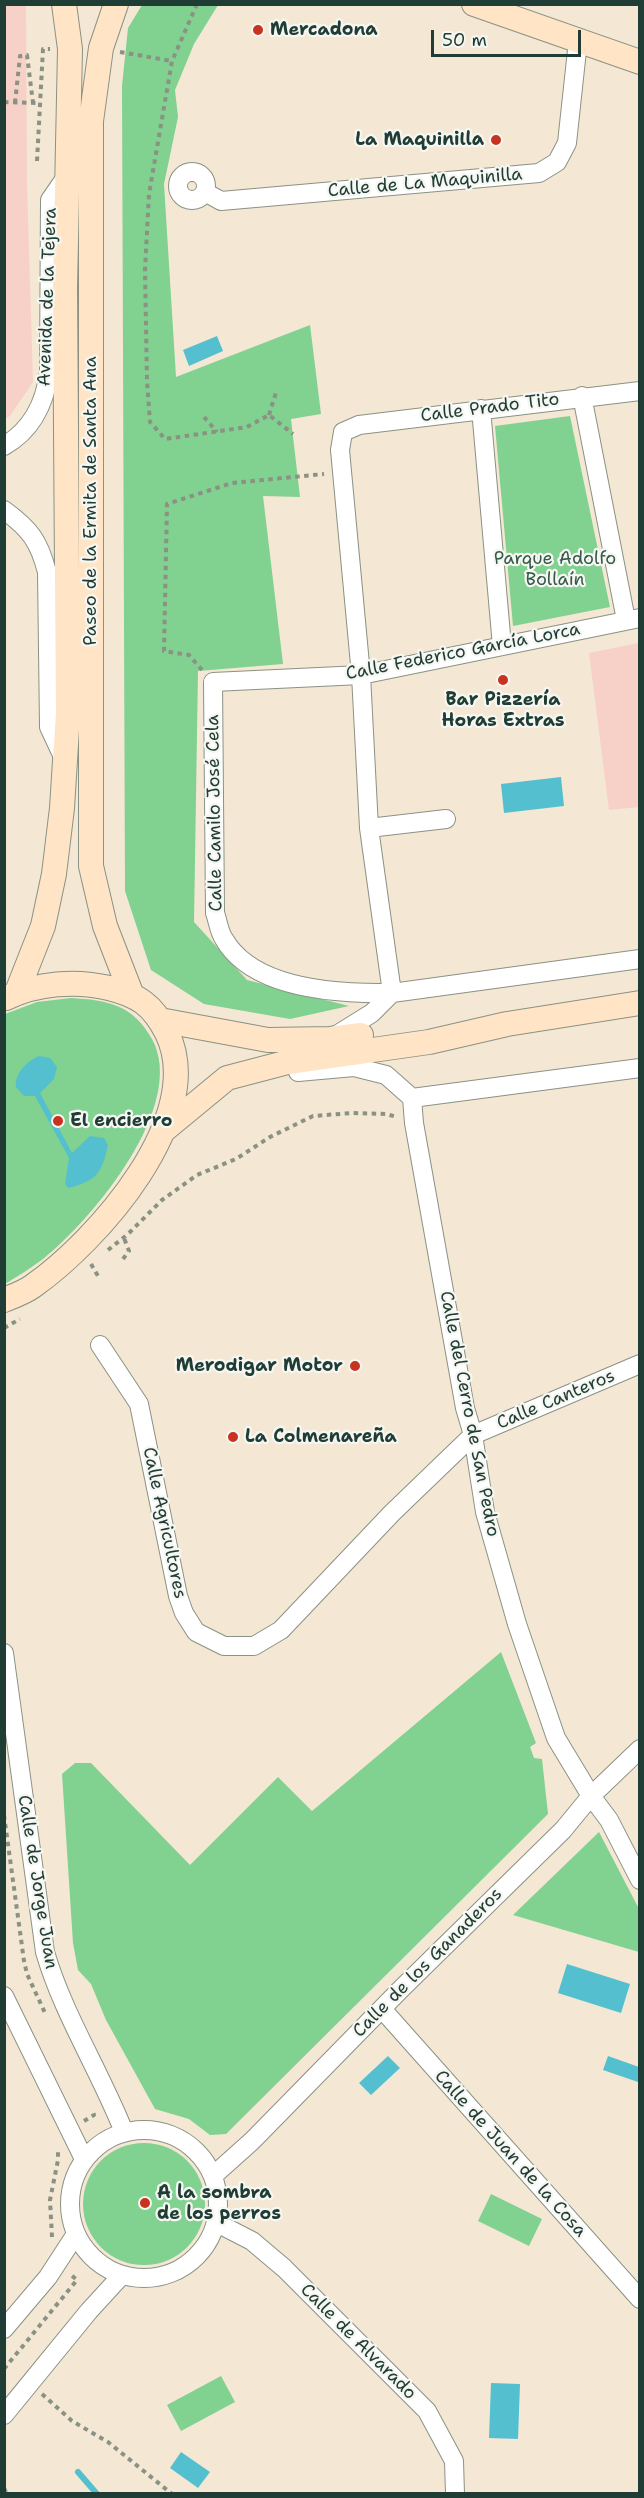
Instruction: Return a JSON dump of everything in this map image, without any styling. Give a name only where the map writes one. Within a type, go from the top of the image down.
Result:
[{"type":"main road","name":"Paseo de la Ermita de Santa Ana","points":[[11,995],[43,926],[54,874],[68,713],[65,288],[70,49],[64,4]]},
{"type":"main road","name":"Paseo de la Ermita de Santa Ana","points":[[116,4],[101,48],[91,121],[91,866],[105,926],[131,993]]},
{"type":"main road","points":[[474,4],[639,62]]},
{"type":"main road","points":[[4,1300],[32,1287],[84,1242],[130,1187],[162,1132],[171,1106],[176,1079],[173,1046],[160,1020],[145,1003],[131,993],[77,983],[11,995]]},
{"type":"main road","points":[[162,1132],[227,1077],[288,1062],[429,1042],[507,1024],[639,1003]]},
{"type":"main road","points":[[160,1020],[268,1040],[330,1039],[427,1026],[507,1024]]},
{"type":"street","name":"Calle de La Maquinilla","points":[[205,192],[221,201],[538,173],[557,162],[567,143],[578,41]]},
{"type":"street","name":"Avenida de la Tejera","points":[[4,446],[23,432],[37,415],[46,392],[50,372],[50,200],[68,174]]},
{"type":"street","name":"Calle Prado Tito","points":[[343,472],[340,450],[343,432],[359,425],[582,396],[639,391]]},
{"type":"street","points":[[582,396],[633,619]]},
{"type":"street","points":[[481,409],[502,646]]},
{"type":"street","points":[[330,1039],[372,1013],[392,993],[369,828],[360,675],[343,472]]},
{"type":"street","points":[[4,510],[29,531],[41,549],[47,572],[49,727],[65,761]]},
{"type":"street","name":"Calle Federico García Lorca","points":[[213,682],[360,675],[633,619]]},
{"type":"street","name":"Calle Camilo José Cela","points":[[213,682],[215,913],[223,938],[237,957],[258,972],[285,982],[357,993],[392,993],[639,959]]},
{"type":"street","points":[[369,828],[446,819]]},
{"type":"street","points":[[227,1077],[262,1078],[308,1070],[354,1067],[386,1075],[412,1098],[639,1068]]},
{"type":"street","name":"Calle del Cerro de San Pedro","points":[[412,1098],[414,1123],[465,1408],[473,1435],[485,1512],[517,1624],[556,1738],[591,1796],[609,1820],[639,1880]]},
{"type":"street","name":"Calle Agricultores","points":[[100,1345],[139,1404],[178,1596],[184,1613],[196,1632],[224,1646],[254,1646],[281,1630],[392,1513],[473,1435]]},
{"type":"street","name":"Calle Canteros","points":[[473,1435],[639,1364]]},
{"type":"street","name":"Calle de Jorge Juan","points":[[4,1653],[45,1952],[53,1980],[108,2093],[124,2132]]},
{"type":"street","name":"Calle de los Ganaderos","points":[[214,2175],[252,2141],[562,1830],[591,1796],[639,1749]]},
{"type":"street","points":[[4,1996],[84,2159]]},
{"type":"street","name":"Calle de Juan de la Cosa","points":[[382,2009],[639,2299]]},
{"type":"street","points":[[145,2129],[167,2132],[187,2142],[203,2157],[214,2175],[219,2199],[217,2223],[207,2245],[191,2263],[170,2274],[146,2278],[122,2275],[103,2266],[87,2252],[76,2234],[70,2215],[70,2196],[75,2177],[84,2159],[102,2142],[124,2132],[145,2129]]},
{"type":"street","name":"Calle de Alvarado","points":[[217,2223],[252,2241],[284,2268],[427,2411],[454,2461],[455,2493]]},
{"type":"street","points":[[4,2330],[48,2277],[76,2234]]},
{"type":"street","points":[[4,2415],[89,2311],[122,2275]]},
{"type":"path","points":[[196,4],[172,60],[148,194],[145,270],[150,422],[165,439],[247,427],[268,415],[277,389]]},
{"type":"path","points":[[101,48],[172,60]]},
{"type":"path","points":[[15,103],[20,56],[27,55],[33,104]]},
{"type":"path","points":[[4,102],[39,104],[38,161]]},
{"type":"path","points":[[268,415],[293,434]]},
{"type":"path","points":[[204,417],[218,432]]},
{"type":"path","points":[[213,682],[189,655],[164,651],[167,504],[232,483],[343,472]]},
{"type":"path","points":[[98,1276],[89,1266],[124,1238],[162,1200],[197,1175],[236,1159],[270,1137],[313,1116],[352,1113],[386,1114],[414,1123]]},
{"type":"path","points":[[123,1259],[129,1251],[124,1238]]},
{"type":"path","points":[[4,1328],[27,1315]]},
{"type":"path","points":[[50,2244],[51,2185],[58,2160],[55,2136],[94,2115]]},
{"type":"path","points":[[4,2369],[77,2280]]},
{"type":"path","points":[[31,2384],[72,2421],[108,2442],[172,2493]]},
{"type":"path","points":[[4,2488],[7,2493]]},
{"type":"shaded area","points":[[5,4],[26,5],[27,183],[33,382],[10,416],[5,419]]},
{"type":"shaded area","points":[[639,643],[639,807],[609,810],[589,653]]},
{"type":"green space","points":[[142,5],[218,5],[194,44],[175,90],[178,117],[164,184],[176,377],[310,325],[321,414],[291,419],[300,497],[263,496],[283,664],[198,671],[194,922],[247,980],[349,1006],[290,1019],[204,1004],[151,970],[125,891],[122,86],[128,28]]},
{"type":"green space","name":"Parque Adolfo Bollaín","points":[[570,416],[610,607],[513,626],[495,426]]},
{"type":"green space","points":[[71,998],[97,1000],[118,1007],[137,1019],[145,1028],[152,1039],[160,1066],[157,1096],[147,1127],[130,1159],[109,1189],[64,1241],[43,1259],[5,1284],[5,1014],[37,1002]]},
{"type":"green space","points":[[501,1652],[536,1743],[530,1747],[534,1758],[542,1759],[548,1814],[226,2134],[210,2135],[189,2119],[155,2109],[106,2020],[91,1984],[78,1970],[73,1943],[62,1774],[75,1763],[91,1763],[190,1865],[278,1777],[312,1811]]},
{"type":"green space","points":[[599,1832],[639,1909],[639,1952],[513,1915]]},
{"type":"green space","points":[[144,2143],[167,2148],[178,2153],[187,2161],[195,2170],[200,2181],[205,2204],[200,2227],[195,2238],[187,2247],[178,2255],[167,2260],[144,2265],[121,2260],[110,2255],[101,2247],[93,2238],[88,2227],[83,2204],[88,2181],[93,2170],[101,2161],[110,2153],[121,2148]]},
{"type":"green space","points":[[491,2194],[542,2219],[529,2246],[478,2221]]},
{"type":"green space","points":[[221,2376],[235,2402],[181,2431],[167,2405]]},
{"type":"water","points":[[217,336],[223,351],[189,366],[183,350]]},
{"type":"water","points":[[561,777],[564,806],[504,813],[501,784]]},
{"type":"water","points":[[39,1056],[50,1058],[57,1067],[54,1079],[40,1093],[72,1153],[90,1136],[104,1138],[108,1145],[97,1174],[86,1182],[68,1188],[65,1184],[69,1158],[35,1096],[24,1096],[16,1087],[17,1077],[22,1068]]},
{"type":"water","points":[[567,1964],[630,1984],[621,2013],[558,1993]]},
{"type":"water","points":[[388,2056],[400,2068],[371,2095],[359,2083]]},
{"type":"water","points":[[608,2056],[639,2067],[638,2082],[603,2070]]},
{"type":"water","points":[[491,2383],[520,2384],[518,2439],[489,2438]]},
{"type":"water","points":[[181,2452],[210,2472],[198,2488],[170,2468]]},
{"type":"waterway","points":[[78,2472],[97,2494]]},
{"type":"place","name":"Mercadona","points":[[258,30]]},
{"type":"place","name":"La Maquinilla","points":[[496,140]]},
{"type":"place","name":"Bar Pizzería Horas Extras","points":[[503,680]]},
{"type":"place","name":"El encierro","points":[[58,1121]]},
{"type":"place","name":"Merodigar Motor","points":[[355,1366]]},
{"type":"place","name":"La Colmenareña","points":[[233,1437]]},
{"type":"place","name":"A la sombra de los perros","points":[[145,2203]]}]
